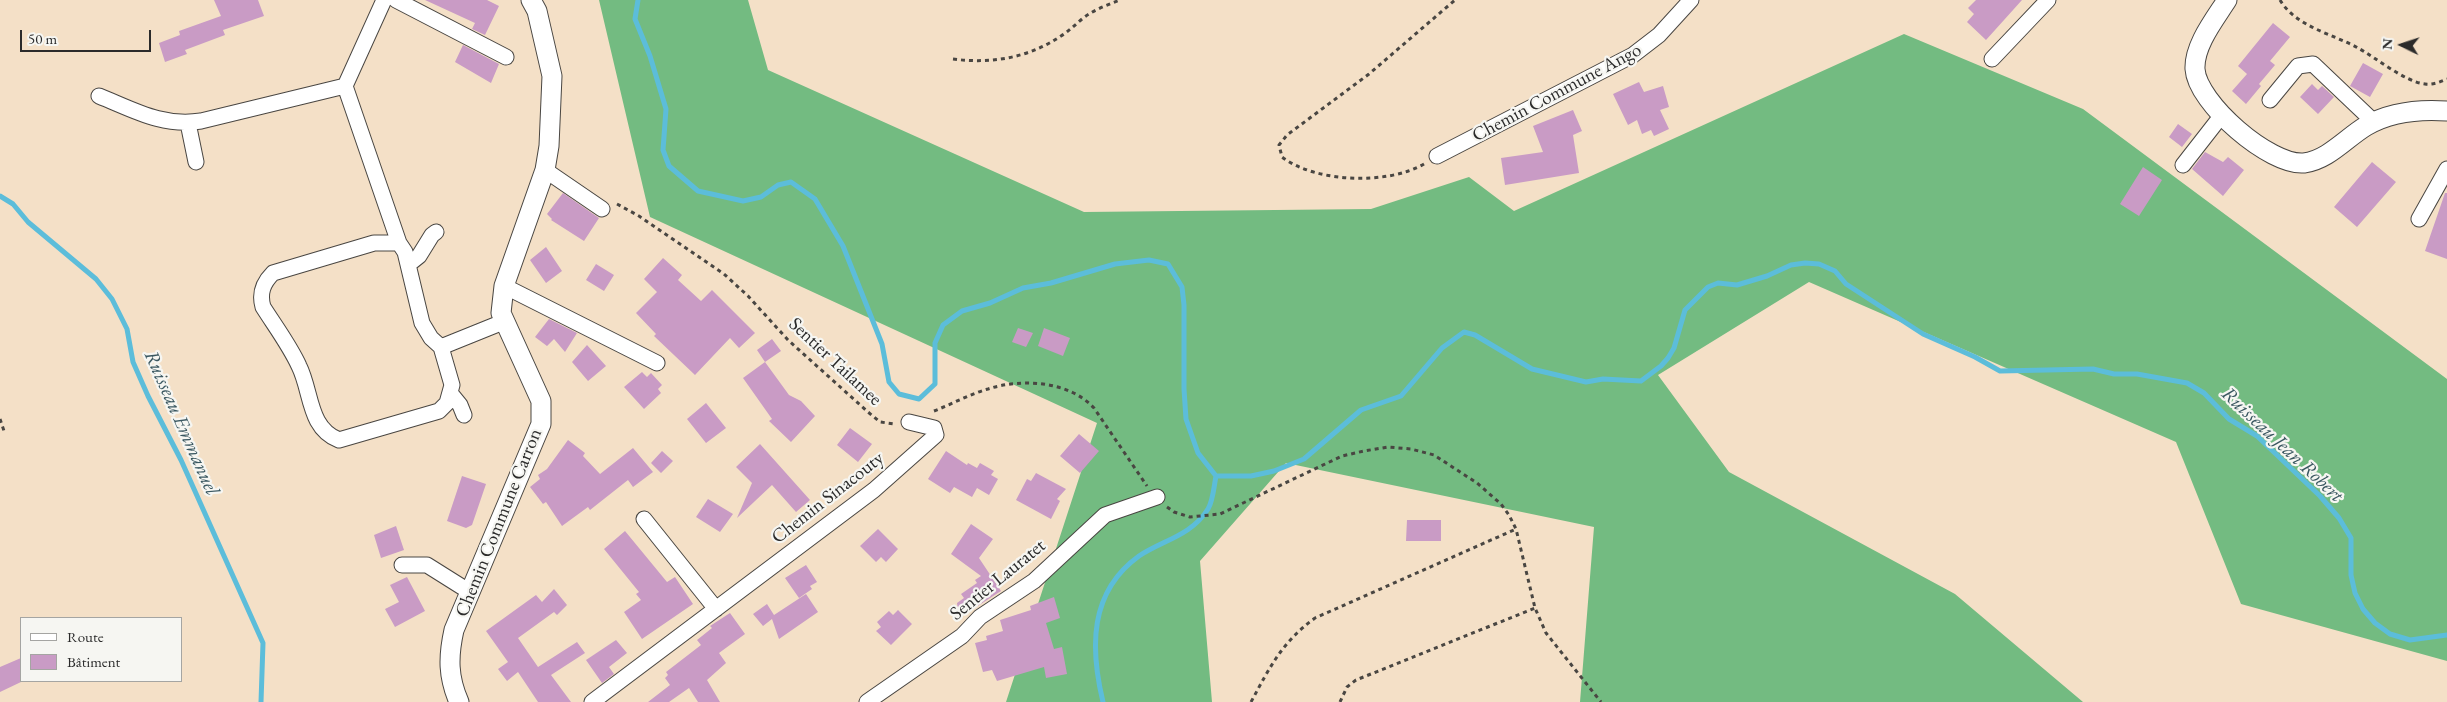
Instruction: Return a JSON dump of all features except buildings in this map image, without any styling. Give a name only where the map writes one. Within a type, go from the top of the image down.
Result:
[{"type":"street","points":[[384,0],[346,86],[399,243],[409,264],[422,322],[431,338],[441,347],[452,385],[447,403],[439,411],[340,440],[331,437],[323,431],[317,422],[299,366],[263,307],[260,297],[268,279],[273,273],[374,243],[399,243]]},
{"type":"street","points":[[396,0],[506,56]]},
{"type":"street","name":"Chemin Commune Carron","points":[[459,702],[448,668],[449,650],[454,630],[541,424],[541,401],[503,322],[501,304],[504,286],[545,170],[551,123],[552,76],[536,11],[531,0]]},
{"type":"street","name":"Chemin Commune Ango","points":[[1437,156],[1633,55],[1654,40],[1691,0]]},
{"type":"street","points":[[1992,59],[2048,0]]},
{"type":"street","points":[[2227,0],[2207,33],[2195,66],[2196,78],[2206,98],[2222,115],[2285,161],[2304,163],[2322,158],[2374,122],[2397,114],[2427,110],[2447,111]]},
{"type":"street","points":[[2270,100],[2298,66],[2313,64],[2374,122]]},
{"type":"street","points":[[99,96],[160,120],[177,124],[346,86]]},
{"type":"street","points":[[2184,165],[2222,115]]},
{"type":"street","points":[[188,123],[196,162]]},
{"type":"street","points":[[2419,218],[2447,169]]},
{"type":"street","points":[[545,170],[607,205]]},
{"type":"street","points":[[409,264],[419,256],[432,235],[436,232]]},
{"type":"street","points":[[504,286],[657,363]]},
{"type":"street","points":[[441,347],[503,322]]},
{"type":"street","points":[[451,394],[460,404],[464,415]]},
{"type":"street","name":"Chemin Sinacouty","points":[[592,702],[874,490],[936,435],[934,428],[909,422]]},
{"type":"street","name":"Sentier Lauratet","points":[[867,702],[962,636],[980,617],[1034,581],[1105,515],[1157,497]]},
{"type":"street","points":[[644,519],[716,609]]},
{"type":"street","points":[[402,565],[427,566],[470,592]]},
{"type":"path","points":[[953,59],[986,62],[1008,59],[1032,51],[1064,35],[1094,11],[1120,0]]},
{"type":"path","points":[[1437,156],[1414,169],[1394,176],[1351,177],[1302,168],[1282,157],[1280,145],[1287,135],[1369,74],[1455,0]]},
{"type":"path","points":[[2280,0],[2297,17],[2319,31],[2358,48],[2376,61],[2413,81],[2425,84],[2447,79]]},
{"type":"path","name":"Sentier Tailamee","points":[[607,205],[639,216],[724,274],[748,296],[788,340],[880,422],[894,424],[909,422],[988,388],[1021,383],[1058,387],[1084,398],[1094,408],[1135,470],[1157,497],[1174,512],[1190,517],[1220,514],[1342,456],[1388,448],[1411,448],[1434,455],[1477,483],[1501,504],[1516,529],[1535,608],[1546,633],[1601,702]]},
{"type":"path","points":[[0,419],[5,434]]},
{"type":"path","points":[[1251,702],[1278,653],[1295,633],[1315,618],[1516,529]]},
{"type":"path","points":[[1340,702],[1347,687],[1356,680],[1535,608]]},
{"type":"green space","points":[[599,0],[748,0],[768,70],[1084,212],[1371,209],[1469,177],[1514,211],[1904,34],[2083,109],[2447,379],[2447,661],[2241,604],[2176,442],[1809,282],[1658,375],[1729,472],[1955,594],[2083,702],[1580,702],[1594,527],[1286,463],[1200,561],[1212,702],[1006,702],[1097,423],[650,217]]},
{"type":"waterway","name":"Ruisseau Jean Robert","points":[[638,0],[635,19],[650,56],[666,109],[663,150],[669,166],[698,191],[743,201],[761,197],[778,185],[791,182],[815,199],[843,246],[882,344],[889,382],[899,394],[919,399],[935,384],[935,343],[943,325],[962,311],[990,303],[1023,288],[1051,283],[1115,264],[1149,260],[1168,264],[1182,287],[1186,419],[1198,453],[1216,476],[1251,476],[1274,471],[1304,459],[1361,410],[1401,396],[1442,348],[1464,332],[1475,335],[1532,369],[1586,382],[1603,379],[1641,381],[1661,366],[1668,358],[1674,348],[1685,310],[1708,287],[1718,283],[1737,285],[1767,276],[1791,265],[1819,264],[1835,271],[1846,284],[1923,334],[1975,357],[2000,371],[2093,369],[2114,374],[2137,374],[2187,383],[2204,393],[2229,419],[2257,436],[2320,496],[2339,518],[2351,538],[2351,575],[2355,593],[2363,609],[2375,623],[2390,634],[2410,640],[2447,635]]},
{"type":"waterway","name":"Ruisseau Emmanuel","points":[[0,196],[13,204],[28,222],[96,279],[112,299],[127,329],[133,362],[181,460],[263,643],[261,702]]},
{"type":"waterway","points":[[1103,702],[1096,661],[1095,642],[1097,622],[1110,586],[1123,570],[1139,556],[1185,532],[1201,518],[1211,502],[1216,476]]}]
